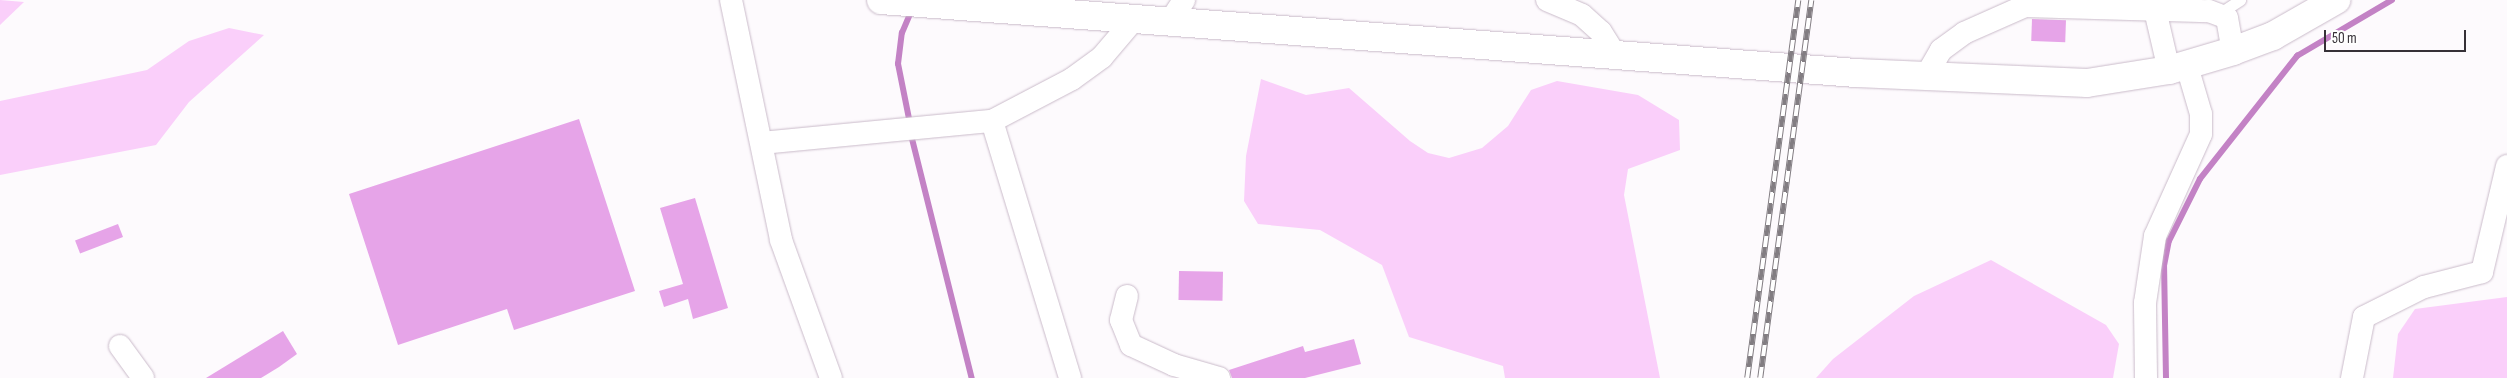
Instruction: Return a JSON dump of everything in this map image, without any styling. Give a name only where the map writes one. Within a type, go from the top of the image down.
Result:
[{"type":"street","points":[[730,0],[762,143],[781,240],[831,378]]},
{"type":"street","points":[[881,0],[1136,17],[1177,10],[1614,54],[1926,76],[2087,83],[2178,68],[2233,51],[2273,36],[2336,0]]},
{"type":"street","points":[[1547,0],[1582,15],[1601,32],[1614,54]]},
{"type":"street","points":[[1926,76],[1941,50],[1964,33],[2025,6],[2220,13],[2230,27],[2233,51]]},
{"type":"street","points":[[2146,378],[2145,303],[2155,236],[2201,134],[2201,114],[2178,68],[2156,10]]},
{"type":"street","points":[[762,143],[992,120],[1072,79],[1102,57],[1136,17]]},
{"type":"street","points":[[992,120],[1070,378]]},
{"type":"street","points":[[2352,378],[2364,317],[2424,287],[2482,272],[2507,166]]},
{"type":"street","points":[[1127,296],[1121,320],[1131,345],[1174,366],[1219,378]]},
{"type":"street","points":[[120,346],[143,378]]},
{"type":"lane","points":[[2220,13],[2240,0]]},
{"type":"shaded area","points":[[0,0],[24,2],[0,25]]},
{"type":"shaded area","points":[[229,28],[264,35],[189,102],[156,145],[0,175],[0,101],[147,70],[189,41]]},
{"type":"shaded area","points":[[1261,79],[1306,95],[1349,88],[1410,141],[1428,153],[1449,158],[1482,148],[1508,126],[1531,90],[1557,81],[1638,95],[1679,120],[1680,150],[1628,169],[1624,195],[1660,378],[1505,378],[1503,366],[1409,337],[1382,265],[1320,230],[1258,224],[1244,201],[1246,156]]},
{"type":"shaded area","points":[[1991,260],[2106,325],[2119,344],[2113,378],[1816,378],[1833,359],[1914,296]]},
{"type":"shaded area","points":[[2507,297],[2507,378],[2393,378],[2398,334],[2415,309]]},
{"type":"building","points":[[2032,19],[2066,20],[2065,42],[2031,41]]},
{"type":"building","points":[[579,119],[635,291],[514,330],[507,309],[398,345],[349,194]]},
{"type":"building","points":[[695,198],[728,308],[693,319],[688,299],[664,307],[659,291],[683,284],[660,208]]},
{"type":"building","points":[[118,224],[123,237],[80,254],[75,240]]},
{"type":"building","points":[[1179,271],[1223,272],[1222,301],[1178,300]]},
{"type":"building","points":[[283,331],[297,354],[261,378],[206,378]]},
{"type":"building","points":[[1354,339],[1361,364],[1305,378],[1232,378],[1229,370],[1303,346],[1305,352]]},
{"type":"waterway","points":[[2166,378],[2164,266],[2169,241],[2200,179],[2297,56],[2392,0]]},
{"type":"waterway","points":[[910,124],[898,64],[902,33],[912,9]]},
{"type":"waterway","points":[[911,133],[972,378]]},
{"type":"railway","points":[[1747,378],[1798,0]]},
{"type":"railway","points":[[1760,378],[1811,0]]}]
